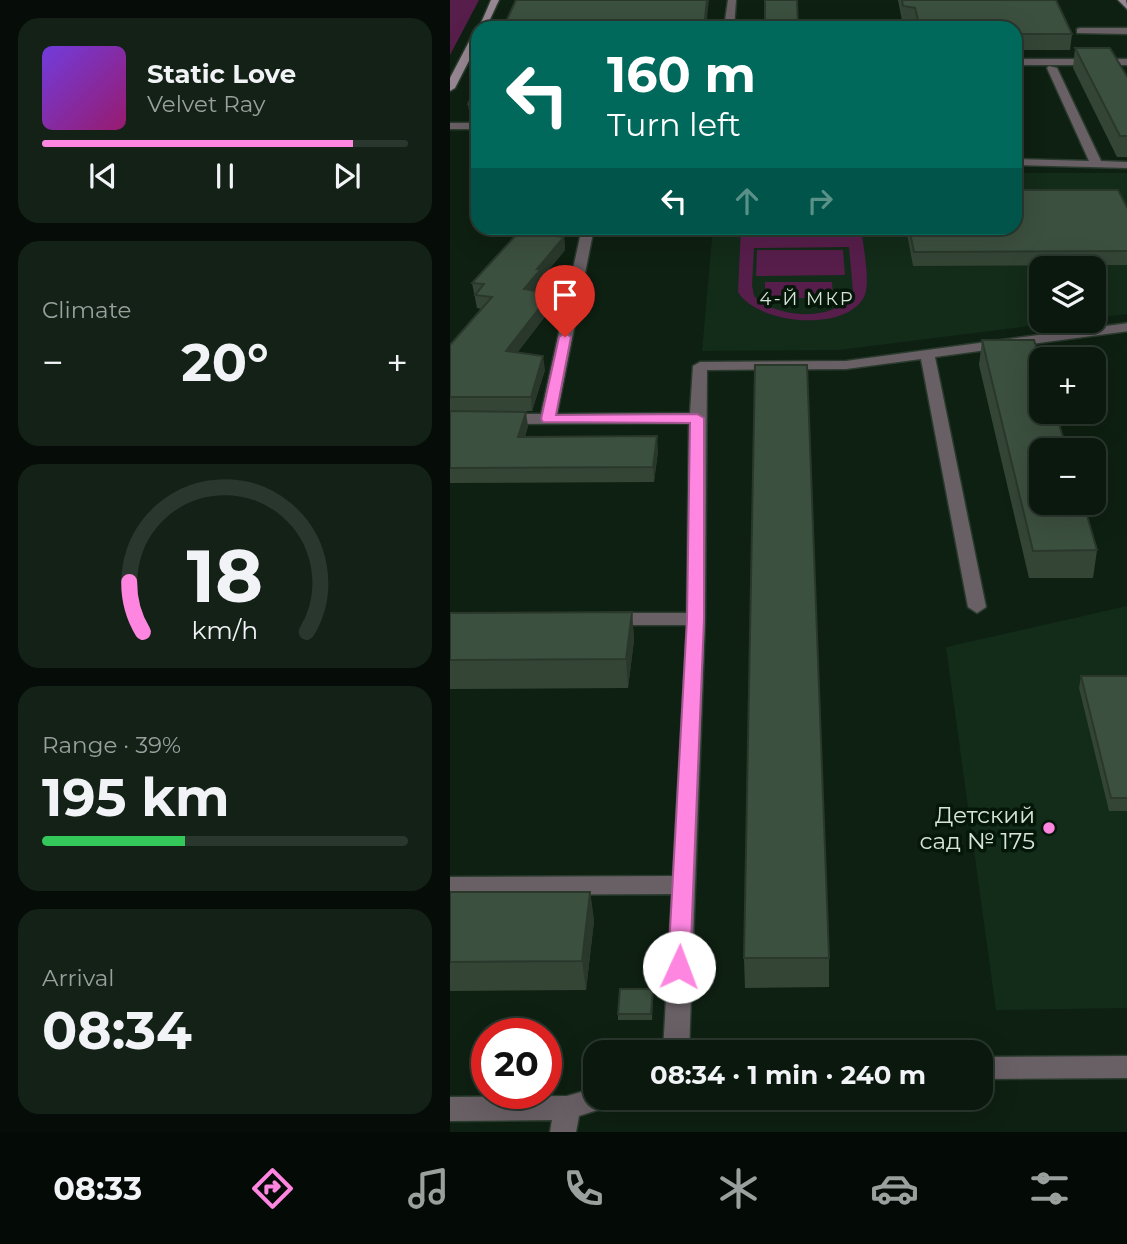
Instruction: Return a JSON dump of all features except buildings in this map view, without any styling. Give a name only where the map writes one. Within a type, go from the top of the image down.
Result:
[{"type":"main road","points":[[484,21],[495,0]]},
{"type":"main road","points":[[1122,0],[1127,8]]},
{"type":"main road","points":[[450,88],[471,47]]},
{"type":"lane","points":[[730,21],[732,0]]},
{"type":"lane","points":[[1081,31],[1127,30]]},
{"type":"lane","points":[[1022,62],[1127,62]]},
{"type":"lane","points":[[1052,68],[1097,164]]},
{"type":"lane","points":[[450,126],[471,126]]},
{"type":"lane","points":[[1022,162],[1127,164]]},
{"type":"lane","points":[[548,419],[587,235]]},
{"type":"lane","points":[[676,1040],[696,619],[697,418],[700,366],[846,365],[1127,327]]},
{"type":"lane","points":[[927,355],[977,607]]},
{"type":"lane","points":[[488,419],[697,418]]},
{"type":"lane","points":[[586,619],[696,619]]},
{"type":"lane","points":[[450,886],[682,885]]},
{"type":"lane","points":[[993,1068],[1127,1068]]},
{"type":"lane","points":[[450,1109],[565,1120],[583,1109]]},
{"type":"shaded area","points":[[450,0],[479,0],[450,55]]},
{"type":"shaded area","points":[[1022,173],[1127,173],[1127,314],[1106,317],[1106,256],[1029,256],[1029,326],[839,350],[702,351],[712,235],[1022,235]]},
{"type":"shaded area","points":[[741,235],[862,235],[867,283],[864,297],[854,308],[839,316],[801,320],[781,317],[748,303],[738,292]],"holes":[[[849,247],[853,291],[846,301],[835,309],[806,314],[791,313],[764,304],[754,296],[752,285],[754,248]]]},
{"type":"shaded area","points":[[757,250],[843,250],[845,275],[756,276]]},
{"type":"shaded area","points":[[765,282],[832,282],[833,298],[765,298]]},
{"type":"shaded area","name":"Детский сад № 175","points":[[1127,606],[1127,1008],[996,1010],[946,647]]},
{"type":"place","name":"Детский сад № 175","points":[[1049,828]]},
{"type":"district","name":"4-Й МКР","points":[[807,299]]},
{"type":"route","points":[[565,337],[548,419],[697,418],[696,619],[679,967]]}]
